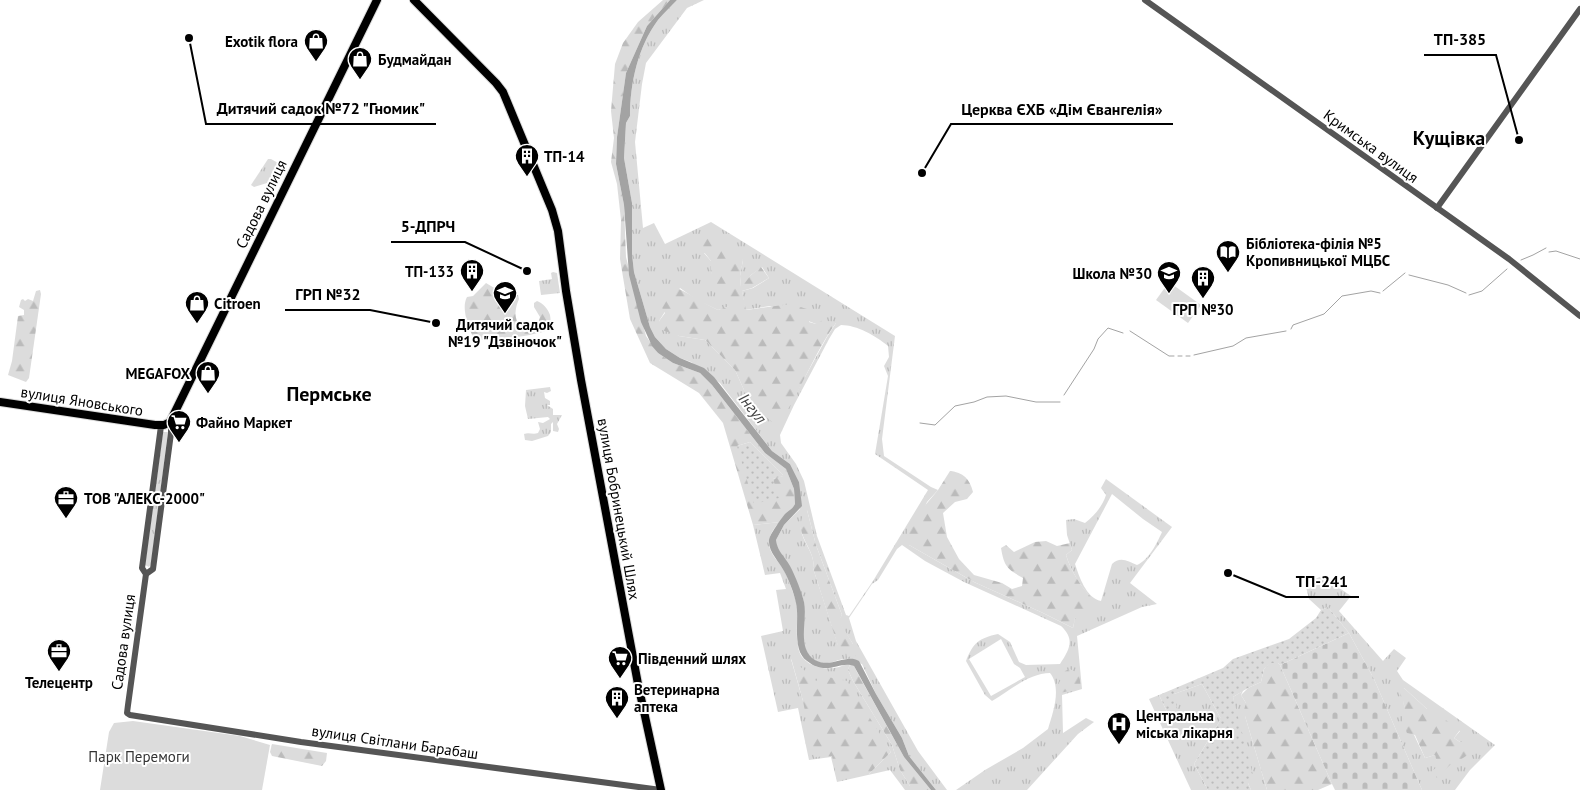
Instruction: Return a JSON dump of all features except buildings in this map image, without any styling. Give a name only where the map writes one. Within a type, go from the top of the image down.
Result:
[{"type":"main road","name":"Садова вулиця","points":[[172,423],[377,0]]},
{"type":"main road","name":"вулиця Бобринецький Шлях","points":[[414,0],[503,92],[552,210],[558,231],[567,299],[638,684],[661,790]]},
{"type":"main road","name":"вулиця Яновського","points":[[0,402],[161,426]]},
{"type":"main road","points":[[161,426],[172,423]]},
{"type":"street","name":"Кримська вулиця","points":[[1146,0],[1514,264],[1580,316]]},
{"type":"street","points":[[1437,208],[1580,9]]},
{"type":"street","name":"Садова вулиця","points":[[146,574],[153,569],[172,423]]},
{"type":"street","name":"Садова вулиця","points":[[127,713],[146,574],[142,568],[161,426]]},
{"type":"street","name":"вулиця Світлани Барабаш","points":[[127,713],[134,717],[300,742],[661,790]]},
{"type":"green space","points":[[663,0],[670,0],[647,26],[626,73],[617,137],[616,164],[624,205],[626,257],[646,336],[658,353],[673,363],[700,373],[712,385],[765,453],[786,469],[794,489],[795,504],[780,522],[753,525],[723,423],[699,393],[650,363],[630,319],[620,259],[621,220],[617,184],[611,162],[614,138],[611,111],[615,64],[623,43],[638,22]],"holes":[[[750,442],[783,475],[773,479],[737,446]]]},
{"type":"green space","points":[[677,0],[704,0],[687,8],[646,63],[635,142],[643,228],[654,223],[665,244],[711,222],[895,336],[882,439],[884,456],[938,490],[927,502],[909,545],[974,582],[1073,628],[1075,618],[1091,598],[1076,578],[1066,555],[1072,550],[1067,535],[1066,520],[1074,519],[1085,523],[1092,517],[1106,495],[1101,488],[1106,479],[1172,527],[1130,583],[1157,604],[1142,607],[1077,636],[1082,689],[1062,695],[1063,733],[1086,718],[1094,722],[1078,734],[1027,790],[956,790],[985,770],[1023,748],[1048,729],[1056,693],[1054,679],[1050,673],[1034,676],[992,701],[985,695],[966,661],[971,650],[978,642],[986,637],[998,634],[1010,642],[1019,662],[1026,665],[1060,664],[1070,644],[1068,635],[1061,626],[964,582],[925,561],[902,545],[897,549],[878,580],[872,584],[849,618],[856,641],[918,751],[947,790],[936,790],[909,756],[902,738],[876,694],[862,664],[847,659],[823,663],[813,659],[808,654],[804,640],[805,610],[803,599],[776,540],[784,525],[800,509],[799,482],[790,464],[772,451],[720,383],[691,362],[680,358],[666,349],[655,337],[650,327],[634,272],[632,203],[624,158],[626,123],[630,116],[634,78],[640,54],[658,20]],"holes":[[[704,253],[743,260],[740,276],[741,288],[751,275],[762,267],[769,278],[753,288],[742,291],[745,310],[770,306],[816,324],[836,323],[789,406],[744,390],[735,370],[705,340],[679,336],[659,321],[680,288],[697,300],[718,310],[730,306],[711,272],[711,261]],[[841,325],[860,329],[878,338],[888,346],[889,357],[884,366],[888,376],[875,454],[928,490],[873,581],[849,616],[846,615],[817,536],[804,481],[796,464],[781,443],[780,435],[835,329]],[[1112,494],[1162,532],[1152,551],[1141,563],[1137,565],[1118,560],[1112,564],[1101,601],[1091,596],[1087,591],[1075,564]],[[807,510],[816,545],[842,615],[838,621],[853,644],[838,645],[813,568],[813,558],[802,535],[801,525]],[[1001,639],[1014,664],[1020,668],[1025,677],[991,696],[969,659]]]},
{"type":"green space","points":[[268,159],[287,168],[280,179],[254,187],[251,185]]},
{"type":"green space","points":[[705,238],[717,241],[743,260],[740,276],[741,287],[761,267],[769,278],[752,288],[742,291],[746,310],[791,304],[810,310],[809,322],[816,324],[823,320],[836,323],[822,345],[790,406],[775,424],[759,411],[744,390],[735,370],[705,340],[679,336],[662,330],[659,321],[665,313],[660,298],[667,284],[718,310],[729,306],[716,296],[711,272],[711,261],[700,247],[701,242]]},
{"type":"green space","points":[[551,273],[557,273],[560,293],[541,295],[539,281],[552,279]]},
{"type":"green space","points":[[1169,282],[1201,305],[1188,323],[1156,300]]},
{"type":"green space","name":"Дитячий садок №19 \"Дзвіночок\"","points":[[486,283],[501,292],[518,295],[516,317],[521,327],[533,326],[538,323],[540,317],[534,307],[534,303],[537,301],[541,303],[547,308],[550,315],[548,329],[535,334],[504,339],[480,340],[473,337],[466,317],[465,301],[467,297],[473,296]]},
{"type":"green space","points":[[40,290],[29,378],[26,382],[8,375],[12,361],[18,316],[24,315],[24,310],[19,307],[21,300],[25,301],[28,299],[33,301],[36,291]]},
{"type":"green space","points":[[550,387],[551,391],[544,392],[545,398],[550,401],[550,405],[547,405],[553,409],[553,415],[562,415],[557,424],[558,432],[553,431],[553,422],[548,436],[532,441],[525,440],[524,434],[538,433],[540,429],[538,422],[543,423],[550,419],[548,417],[528,419],[525,406],[526,390]]},
{"type":"green space","points":[[163,432],[168,432],[151,564],[149,567],[145,565]]},
{"type":"green space","points":[[750,442],[784,476],[773,479],[779,498],[754,504],[737,446]]},
{"type":"green space","points":[[950,471],[965,477],[970,483],[973,492],[967,499],[955,502],[943,513],[947,537],[959,559],[974,575],[1002,583],[1012,589],[1022,586],[1023,578],[1007,566],[1003,559],[1001,548],[1006,545],[1014,552],[1035,542],[1046,541],[1057,546],[1070,543],[1072,550],[1066,555],[1076,578],[1091,597],[1091,613],[1075,618],[1073,628],[974,582],[909,545],[907,534],[912,521],[938,490]]},
{"type":"green space","points":[[807,510],[816,545],[842,615],[839,621],[853,644],[856,656],[847,657],[845,648],[838,646],[813,568],[813,559],[802,535],[801,523],[803,513]]},
{"type":"green space","points":[[780,522],[772,533],[769,546],[772,554],[785,572],[796,601],[797,638],[800,653],[811,664],[824,668],[834,668],[850,664],[848,670],[853,681],[892,745],[900,770],[910,786],[910,790],[905,790],[890,770],[837,782],[831,757],[809,760],[798,708],[778,712],[761,636],[783,631],[776,590],[786,589],[780,573],[765,575],[753,525]],"holes":[[[791,659],[816,682],[873,726],[891,752],[869,774],[832,756],[803,701]]]},
{"type":"green space","points":[[1322,576],[1351,596],[1339,611],[1383,661],[1394,649],[1406,658],[1397,671],[1403,680],[1495,745],[1470,770],[1455,790],[1422,790],[1374,679],[1349,633],[1328,607],[1321,610],[1309,599],[1305,583]],"holes":[[[1404,688],[1427,709],[1460,731],[1454,738],[1460,742],[1457,756],[1452,756],[1439,766],[1435,755],[1425,758],[1413,732],[1404,706]]]},
{"type":"green space","points":[[1328,607],[1349,633],[1280,665],[1278,663],[1271,663],[1264,669],[1261,682],[1233,697],[1254,779],[1248,783],[1251,790],[1208,790],[1194,764],[1221,719],[1202,684],[1174,694],[1178,712],[1169,716],[1159,695],[1223,668],[1233,659],[1289,639],[1316,618],[1321,610]]},
{"type":"green space","points":[[1349,633],[1374,679],[1422,790],[1335,790],[1332,784],[1280,665]]},
{"type":"green space","points":[[791,658],[816,681],[823,676],[847,681],[891,752],[869,774],[837,780],[832,756],[814,757],[803,701]]},
{"type":"green space","points":[[1271,662],[1280,665],[1332,784],[1318,790],[1267,790],[1245,716],[1246,703],[1241,695],[1248,688],[1261,682],[1264,669]]},
{"type":"green space","points":[[850,664],[854,666],[904,757],[931,790],[910,790],[910,786],[900,770],[892,745],[853,681],[848,670]]},
{"type":"green space","points":[[1070,669],[1079,674],[1081,688],[1060,693],[1059,683],[1065,671]]},
{"type":"green space","points":[[1202,684],[1221,719],[1194,764],[1208,790],[1191,790],[1149,699],[1159,695],[1169,716],[1174,694]]},
{"type":"green space","points":[[1404,688],[1427,709],[1430,709],[1460,730],[1454,738],[1460,742],[1468,740],[1472,747],[1472,752],[1460,760],[1457,756],[1452,756],[1453,762],[1437,778],[1432,771],[1438,766],[1435,755],[1425,758],[1415,735],[1407,733],[1402,722],[1404,706],[1399,691]]},
{"type":"green space","points":[[1243,691],[1241,695],[1246,703],[1245,716],[1267,790],[1251,790],[1248,783],[1233,697]]},
{"type":"green space","name":"Парк Перемоги","points":[[133,721],[240,736],[270,745],[262,790],[100,790],[109,732],[114,723]]},
{"type":"green space","points":[[272,744],[327,753],[326,761],[322,766],[272,756],[270,752]]},
{"type":"shaded area","points":[[670,0],[677,0],[658,20],[640,54],[634,78],[630,116],[626,123],[624,158],[632,203],[634,272],[650,327],[655,337],[666,349],[680,358],[704,368],[714,377],[772,451],[790,464],[799,482],[802,506],[784,525],[776,540],[780,551],[794,574],[803,598],[805,609],[804,641],[809,655],[815,660],[827,663],[849,659],[859,661],[902,738],[909,756],[936,790],[931,790],[904,757],[854,666],[844,665],[821,668],[814,666],[802,656],[799,650],[797,610],[794,595],[786,575],[769,544],[770,537],[776,527],[795,504],[794,489],[786,469],[765,453],[712,385],[700,373],[673,363],[658,353],[652,346],[641,322],[629,275],[624,205],[616,164],[617,137],[626,73],[647,26]]},
{"type":"waterway","points":[[1521,260],[1546,248]]},
{"type":"waterway","points":[[1549,252],[1556,251],[1580,259]]},
{"type":"waterway","points":[[1469,295],[1482,291],[1507,269]]},
{"type":"waterway","points":[[1383,291],[1405,273]]},
{"type":"waterway","points":[[1409,275],[1448,285],[1466,293]]},
{"type":"waterway","points":[[1291,329],[1293,325],[1324,314],[1342,296],[1371,291],[1380,293]]},
{"type":"waterway","points":[[1064,395],[1094,349],[1098,339],[1108,328],[1123,333]]},
{"type":"waterway","points":[[1130,331],[1169,356],[1174,356]]},
{"type":"waterway","points":[[1194,355],[1233,346],[1246,338],[1286,331]]},
{"type":"waterway","points":[[920,423],[935,425],[955,406],[987,397],[1006,396],[1036,402],[1060,402]]},
{"type":"place","name":"Дитячий садок №72 \"Гномик\"","points":[[189,38]]},
{"type":"place","name":"Exotik flora","points":[[316,62]]},
{"type":"place","name":"Будмайдан","points":[[360,80]]},
{"type":"place","name":"ТП-385","points":[[1519,140]]},
{"type":"place","name":"Церква ЄХБ «Дім Євангелія»","points":[[922,173]]},
{"type":"place","name":"ТП-14","points":[[527,177]]},
{"type":"place","name":"5-ДПРЧ","points":[[527,271]]},
{"type":"place","name":"Бібліотека-філія №5 Кропивницької МЦБС","points":[[1228,273]]},
{"type":"place","name":"ТП-133","points":[[472,292]]},
{"type":"place","name":"Школа №30","points":[[1169,294]]},
{"type":"place","name":"ГРП №30","points":[[1203,299]]},
{"type":"place","name":"Дитячий садок №19 \"Дзвіночок\"","points":[[505,314]]},
{"type":"place","name":"ГРП №32","points":[[436,323]]},
{"type":"place","name":"Citroen","points":[[197,324]]},
{"type":"place","name":"MEGAFOX","points":[[208,394]]},
{"type":"place","name":"Файно Маркет","points":[[179,443]]},
{"type":"place","name":"ТОВ \"АЛЕКС-2000\"","points":[[66,519]]},
{"type":"place","name":"ТП-241","points":[[1228,573]]},
{"type":"place","name":"Телецентр","points":[[59,672]]},
{"type":"place","name":"Південний шлях","points":[[620,679]]},
{"type":"place","name":"Ветеринарна аптека","points":[[617,719]]},
{"type":"place","name":"Центральна міська лікарня","points":[[1119,745]]},
{"type":"district","name":"Кущівка","points":[[1449,138]]},
{"type":"district","name":"Пермське","points":[[329,394]]},
{"type":"water label","name":"Інгул","points":[[753,408]]}]
